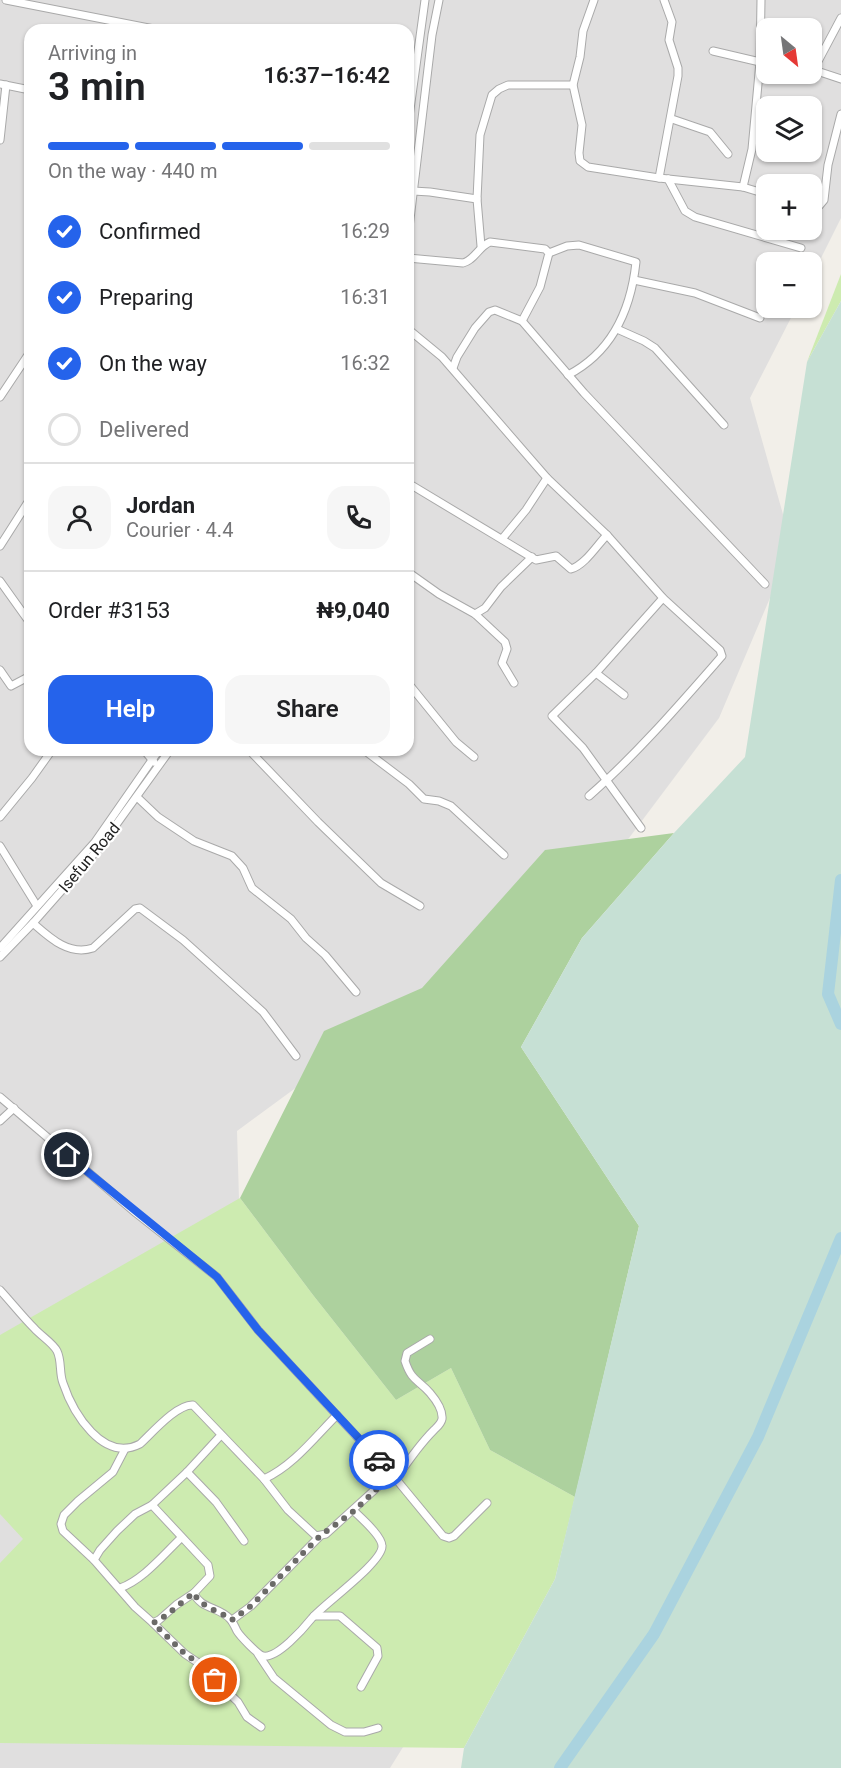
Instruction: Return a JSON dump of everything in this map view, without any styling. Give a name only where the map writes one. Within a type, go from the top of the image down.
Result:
[{"type":"street","points":[[6,0],[128,24]]},
{"type":"street","points":[[414,60],[425,0]]},
{"type":"street","points":[[414,184],[432,35],[439,0]]},
{"type":"street","points":[[594,0],[583,31],[573,85],[582,125],[580,161],[588,167],[659,178],[743,187],[756,191]]},
{"type":"street","points":[[659,178],[672,119],[678,68],[669,40],[672,22],[664,0]]},
{"type":"street","points":[[761,0],[761,18]]},
{"type":"street","points":[[841,18],[815,67],[817,70],[841,79]]},
{"type":"street","points":[[713,51],[756,61]]},
{"type":"street","points":[[743,187],[752,150],[758,84]]},
{"type":"street","points":[[0,140],[3,85],[24,89]]},
{"type":"street","points":[[414,259],[463,263],[474,257],[481,246],[477,199],[480,135],[492,95],[498,89],[508,85],[573,85]]},
{"type":"street","points":[[822,202],[828,165],[841,114]]},
{"type":"street","points":[[672,119],[710,132],[728,154]]},
{"type":"street","points":[[668,179],[685,211],[695,217],[801,248]]},
{"type":"street","points":[[414,191],[477,199]]},
{"type":"street","points":[[481,246],[495,242],[545,249],[549,253]]},
{"type":"street","points":[[549,253],[567,246],[579,245],[636,262],[634,280],[617,329],[598,355],[585,366],[568,375]]},
{"type":"street","points":[[522,321],[540,287],[549,253]]},
{"type":"street","points":[[634,280],[695,293],[756,316]]},
{"type":"street","points":[[453,368],[475,328],[489,312],[495,310],[522,321],[621,433],[765,584]]},
{"type":"street","points":[[617,329],[644,340],[655,348],[724,425]]},
{"type":"street","points":[[414,334],[453,368],[547,478],[607,535],[663,598],[720,650],[722,656],[673,712],[608,780],[589,796]]},
{"type":"street","points":[[442,357],[457,357]]},
{"type":"street","points":[[0,397],[24,361]]},
{"type":"street","points":[[502,539],[526,510],[547,478]]},
{"type":"street","points":[[414,487],[536,560],[556,556],[572,569],[575,568],[607,535]]},
{"type":"street","points":[[0,546],[24,508]]},
{"type":"street","points":[[475,614],[485,608],[501,587],[532,557]]},
{"type":"street","points":[[414,576],[439,594],[475,614],[504,642],[507,649],[502,663],[514,682]]},
{"type":"street","points":[[0,581],[24,615]]},
{"type":"street","points":[[641,828],[583,748],[552,716],[596,673],[663,598]]},
{"type":"street","points":[[0,670],[11,686],[24,679]]},
{"type":"street","points":[[596,673],[624,695]]},
{"type":"street","points":[[414,690],[456,742],[474,757]]},
{"type":"street","points":[[0,817],[48,756]]},
{"type":"street","points":[[149,756],[157,766]]},
{"type":"street","name":"Isefun Road","points":[[0,948],[95,842],[154,756]]},
{"type":"street","name":"Isefun Road","points":[[0,957],[100,848],[165,756]]},
{"type":"street","points":[[255,756],[381,883],[420,906]]},
{"type":"street","points":[[372,756],[409,784],[424,799],[439,801],[451,806],[504,855]]},
{"type":"street","points":[[137,797],[158,817],[194,841],[232,856],[243,868],[252,888],[291,919],[357,992]]},
{"type":"street","points":[[0,846],[37,906]]},
{"type":"street","points":[[33,923],[57,943],[87,950],[93,948],[135,909],[140,908],[183,940],[263,1012],[296,1056]]},
{"type":"street","points":[[0,1097],[94,1178],[217,1277],[258,1330],[394,1477],[443,1536],[449,1538],[454,1536],[487,1503]]},
{"type":"street","points":[[0,1121],[14,1108]]},
{"type":"street","points":[[0,1290],[57,1352],[63,1384],[75,1410],[101,1442],[125,1449],[140,1444],[177,1411],[187,1405],[193,1405],[264,1479],[273,1493],[311,1533],[320,1536]]},
{"type":"street","points":[[232,1620],[251,1606],[320,1536],[394,1477],[415,1449],[439,1425],[442,1419],[438,1403],[429,1391],[414,1380],[405,1361],[407,1353],[430,1339]]},
{"type":"street","points":[[264,1479],[287,1465],[337,1415]]},
{"type":"street","points":[[94,1560],[100,1550],[135,1514],[152,1505],[188,1472],[220,1435]]},
{"type":"street","points":[[125,1449],[113,1472],[64,1515],[61,1524],[63,1531],[94,1560],[135,1607],[185,1654],[203,1666],[238,1702],[246,1717],[261,1727]]},
{"type":"street","points":[[188,1472],[216,1502],[244,1541]]},
{"type":"street","points":[[152,1505],[205,1561],[210,1571],[210,1576],[194,1593],[153,1623]]},
{"type":"street","points":[[258,1654],[265,1657],[276,1652],[302,1630],[327,1602],[365,1571],[380,1554],[382,1546],[379,1537],[354,1511]]},
{"type":"street","points":[[120,1588],[129,1585],[181,1538]]},
{"type":"street","points":[[194,1593],[206,1606],[232,1620],[238,1634],[258,1654],[274,1678],[331,1725],[345,1732],[364,1732],[378,1728]]},
{"type":"street","points":[[314,1616],[340,1616],[377,1648],[378,1656],[362,1687]]},
{"type":"shaded area","points":[[0,0],[841,0],[841,218],[822,256],[822,252],[756,252],[756,318],[791,318],[750,398],[792,546],[719,718],[620,850],[237,1131],[240,1233],[510,1575],[390,1768],[0,1768]]},
{"type":"green space","points":[[841,274],[841,301],[807,362]]},
{"type":"green space","points":[[841,301],[841,1768],[461,1768],[464,1748],[555,1579],[639,1226],[521,1047],[582,938],[674,833],[745,757],[807,362]]},
{"type":"green space","points":[[674,833],[582,938],[521,1047],[639,1226],[575,1497],[490,1450],[451,1368],[396,1400],[240,1198],[324,1031],[422,988],[545,850]]},
{"type":"green space","points":[[240,1198],[396,1400],[451,1368],[490,1450],[575,1497],[555,1579],[464,1748],[0,1743],[0,1563],[23,1539],[0,1514],[0,1335]]},
{"type":"waterway","points":[[841,880],[828,994],[841,1024]]},
{"type":"waterway","points":[[560,1768],[654,1634],[758,1437],[841,1238]]},
{"type":"way so far","points":[[215,1680],[203,1666],[185,1654],[153,1623],[194,1593],[206,1606],[232,1620],[251,1606],[296,1563],[320,1536],[326,1534],[354,1511],[392,1474],[379,1460]]},
{"type":"route","points":[[67,1155],[217,1277],[258,1330],[379,1460]]}]
